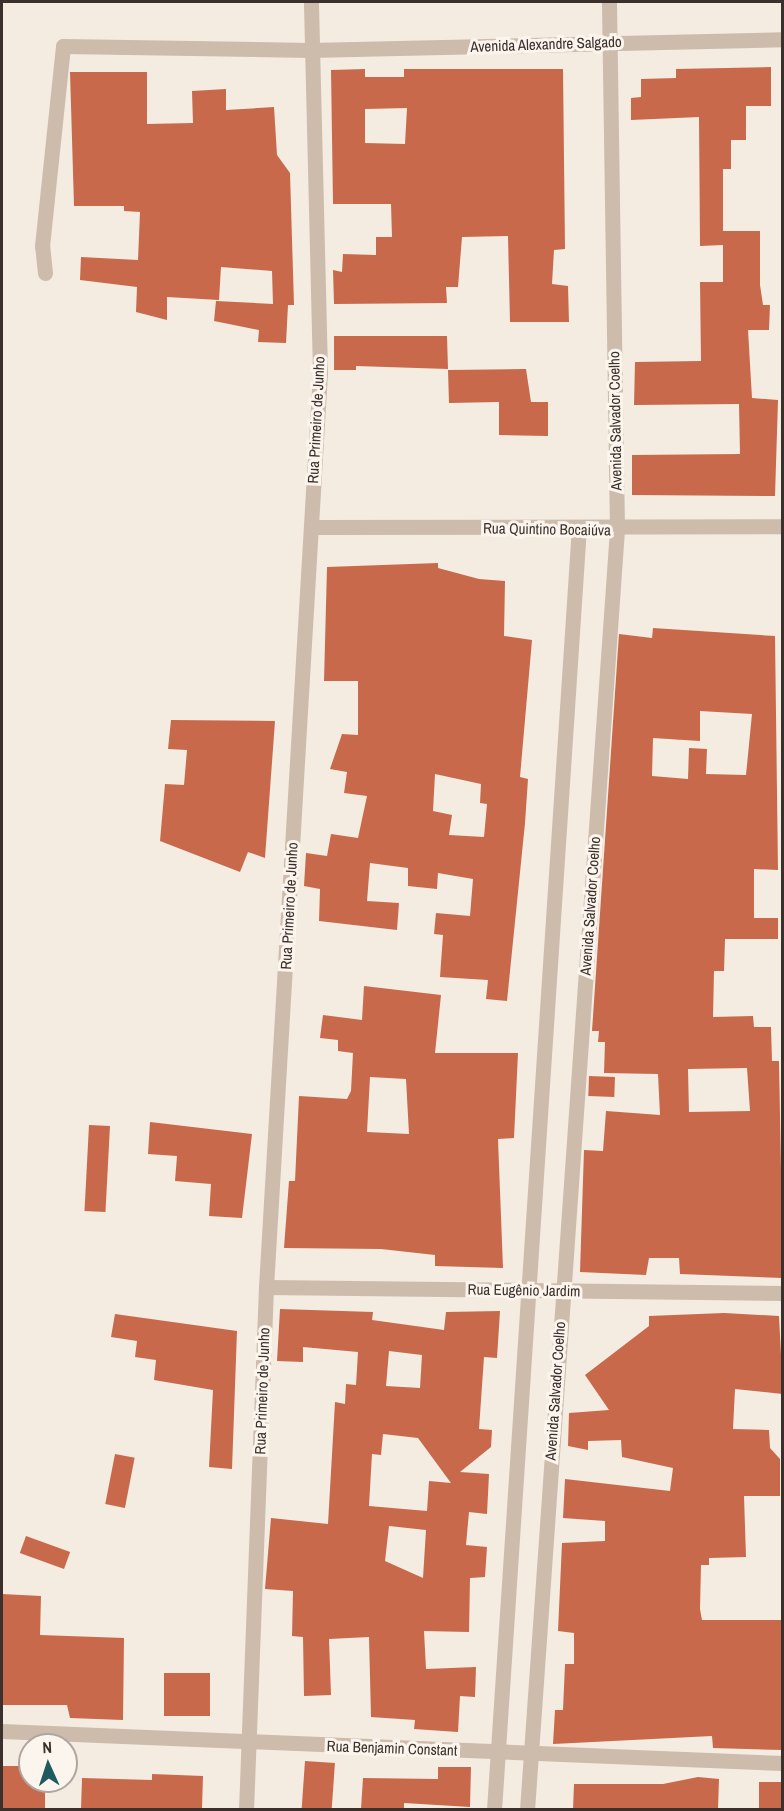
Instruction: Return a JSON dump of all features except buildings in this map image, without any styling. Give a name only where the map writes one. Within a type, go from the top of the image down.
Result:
[{"type":"street","name":"Rua Primeiro de Junho","points":[[246,1809],[267,1287],[320,372],[310,50],[311,2]]},
{"type":"street","name":"Avenida Salvador Coelho","points":[[527,1809],[617,530],[609,2]]},
{"type":"street","name":"Avenida Alexandre Salgado","points":[[45,273],[42,246],[63,46],[310,50],[783,39]]},
{"type":"street","name":"Rua Quintino Bocaiúva","points":[[311,527],[617,530],[783,526]]},
{"type":"street","name":"Avenida Salvador Coelho","points":[[494,1809],[531,1290],[579,528]]},
{"type":"street","name":"Rua Eugênio Jardim","points":[[267,1287],[783,1293]]},
{"type":"street","name":"Rua Benjamin Constant","points":[[2,1731],[783,1763]]}]
